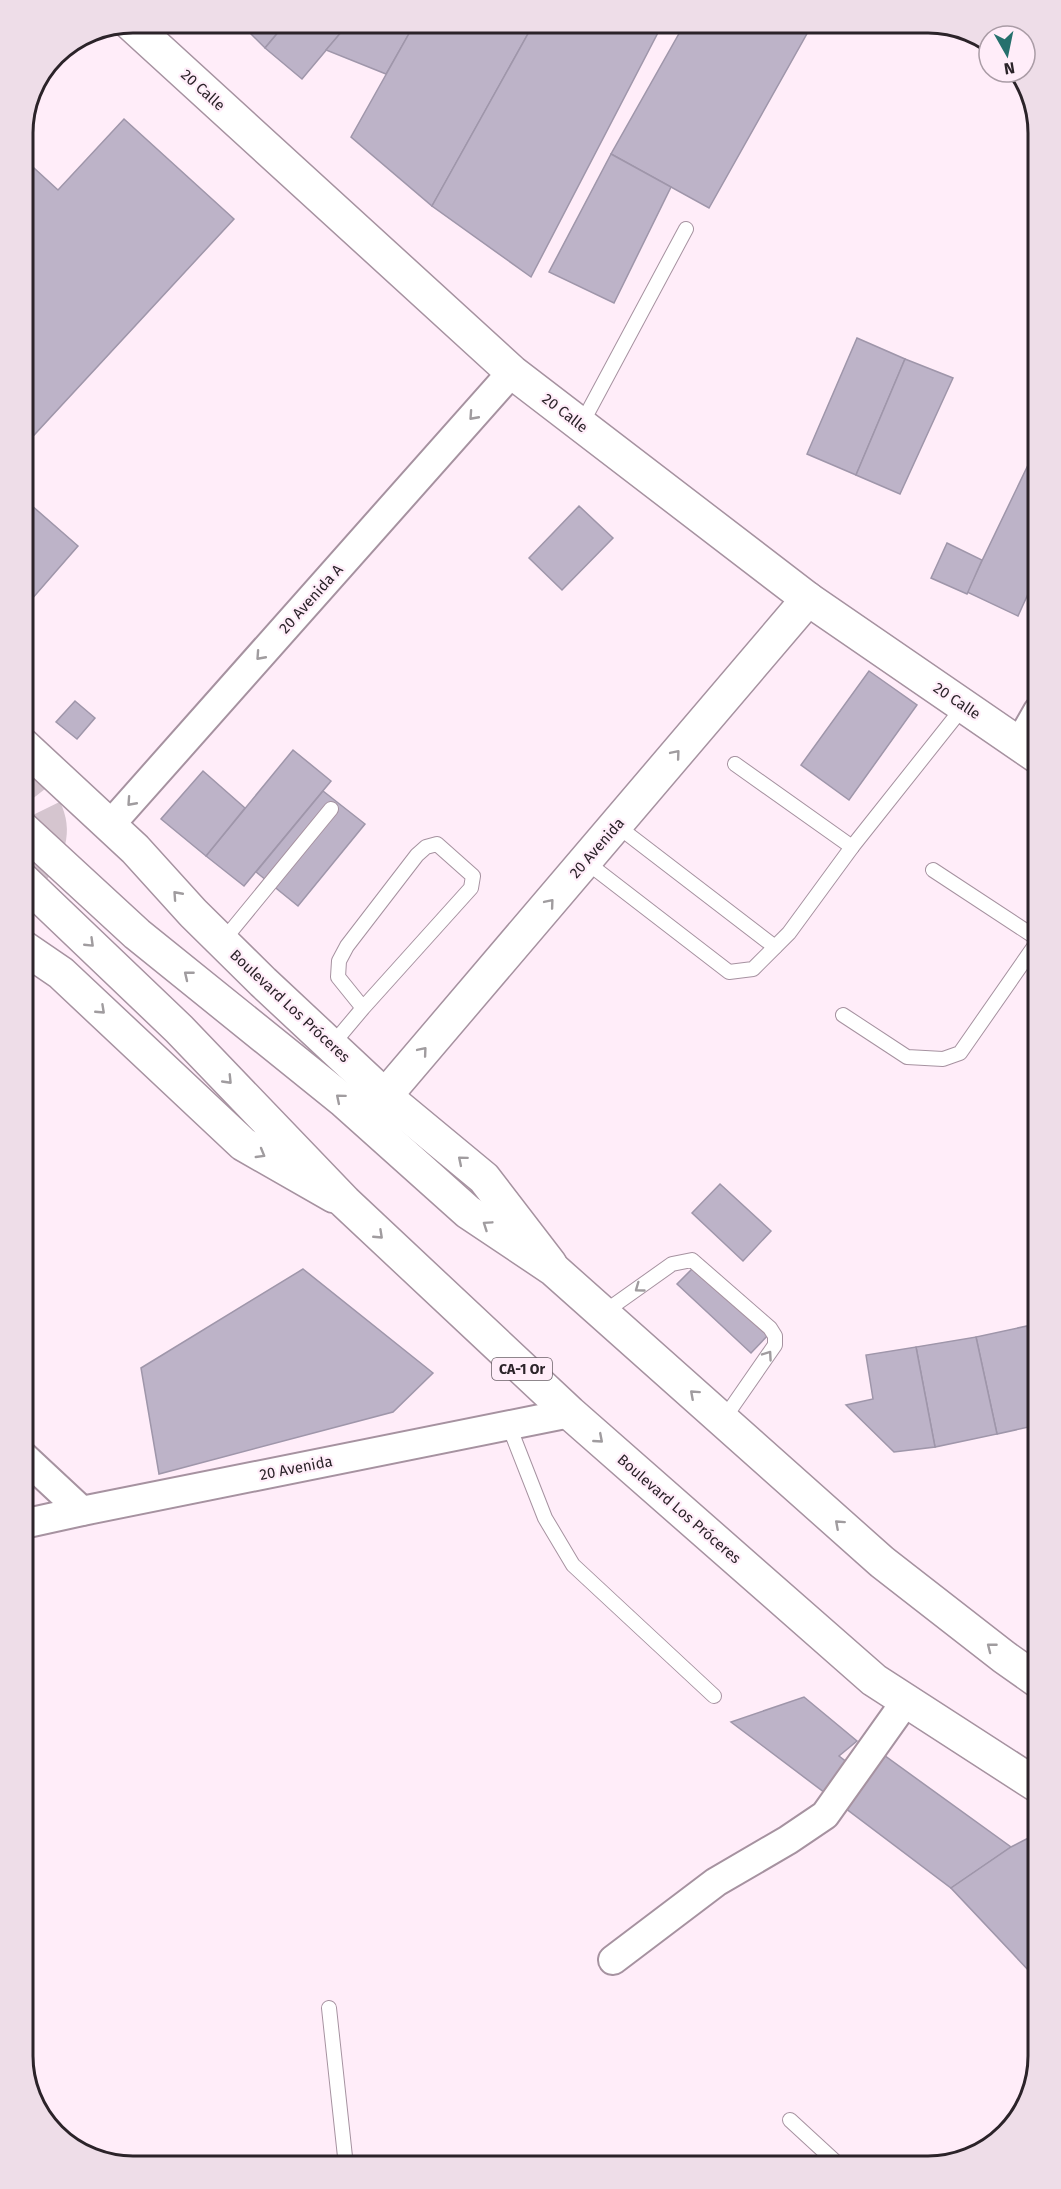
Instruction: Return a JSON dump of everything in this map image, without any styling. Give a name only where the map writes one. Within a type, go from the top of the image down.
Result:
[{"type":"main road","name":"20 Calle","points":[[141,33],[512,372],[808,599],[1028,749]]},
{"type":"main road","name":"20 Avenida","points":[[385,1096],[808,599]]},
{"type":"main road","name":"Boulevard Los Próceres","points":[[33,754],[135,849],[193,913],[331,1046],[385,1096],[484,1178],[554,1269]]},
{"type":"main road","name":"Boulevard Los Próceres","points":[[33,838],[137,934],[344,1101],[468,1212],[554,1269],[882,1562],[1028,1673]]},
{"type":"main road","name":"Boulevard Los Próceres","points":[[33,890],[179,1029],[345,1202],[570,1413],[874,1680],[1028,1780]]},
{"type":"main road","name":"Boulevard Los Próceres","points":[[33,954],[61,973],[243,1144],[345,1202]]},
{"type":"street","name":"20 Avenida A","points":[[110,825],[512,372]]},
{"type":"street","name":"20 Avenida","points":[[33,1521],[570,1413]]},
{"type":"street","points":[[33,1466],[82,1510]]},
{"type":"street","points":[[613,1960],[716,1882],[788,1840],[825,1815],[906,1701]]},
{"type":"lane","points":[[581,425],[686,229]]},
{"type":"lane","points":[[585,861],[729,972],[753,969],[789,933],[852,848],[964,706]]},
{"type":"lane","points":[[735,764],[852,848]]},
{"type":"lane","points":[[222,942],[331,809]]},
{"type":"lane","points":[[616,825],[775,948]]},
{"type":"lane","points":[[331,1046],[471,888],[473,876],[437,844],[426,846],[417,855],[348,946],[339,962],[338,977],[363,1008]]},
{"type":"lane","points":[[933,870],[1028,933]]},
{"type":"lane","points":[[843,1015],[907,1057],[943,1059],[960,1053],[1028,954]]},
{"type":"lane","points":[[603,1313],[672,1263],[692,1260],[770,1328],[775,1336],[775,1345],[723,1420]]},
{"type":"lane","points":[[509,1426],[545,1518],[573,1565],[714,1696]]},
{"type":"lane","points":[[329,2008],[345,2156]]},
{"type":"lane","points":[[790,2120],[829,2156]]},
{"type":"building","points":[[250,33],[278,33],[265,48]]},
{"type":"building","points":[[278,33],[341,33],[302,79],[265,48]]},
{"type":"building","points":[[340,33],[409,33],[386,74],[326,50]]},
{"type":"building","points":[[409,33],[528,33],[432,206],[351,137]]},
{"type":"building","points":[[528,33],[658,33],[531,277],[432,206]]},
{"type":"building","points":[[679,33],[807,33],[709,208],[611,154]]},
{"type":"building","points":[[124,119],[234,219],[33,436],[33,167],[58,190]]},
{"type":"building","points":[[611,154],[671,187],[614,303],[549,272]]},
{"type":"building","points":[[857,338],[905,359],[856,475],[807,454]]},
{"type":"building","points":[[905,359],[953,378],[900,494],[856,475]]},
{"type":"building","points":[[1028,465],[1028,594],[1018,616],[967,592]]},
{"type":"building","points":[[579,506],[613,538],[562,590],[529,558]]},
{"type":"building","points":[[33,507],[78,546],[33,598]]},
{"type":"building","points":[[947,543],[982,560],[967,594],[931,578]]},
{"type":"building","points":[[869,671],[917,705],[849,800],[801,765]]},
{"type":"building","points":[[75,701],[95,718],[77,739],[56,722]]},
{"type":"building","points":[[293,750],[331,781],[244,886],[206,856]]},
{"type":"building","points":[[203,771],[245,808],[206,856],[161,819]]},
{"type":"building","points":[[323,791],[365,824],[298,906],[256,872]]},
{"type":"building","points":[[720,1184],[771,1231],[743,1261],[692,1213]]},
{"type":"building","points":[[698,1263],[771,1332],[751,1353],[677,1284]]},
{"type":"building","points":[[303,1269],[433,1373],[393,1412],[159,1474],[141,1368]]},
{"type":"building","points":[[1027,1326],[1028,1427],[997,1434],[976,1337]]},
{"type":"building","points":[[976,1337],[997,1434],[935,1447],[916,1347]]},
{"type":"building","points":[[916,1347],[935,1447],[894,1452],[846,1405],[873,1399],[866,1355]]},
{"type":"building","points":[[804,1697],[857,1741],[839,1756],[860,1772],[881,1753],[1011,1847],[951,1888],[731,1722]]},
{"type":"building","points":[[1028,1838],[1028,1970],[951,1888],[1011,1847]]},
{"type":"tunnel","points":[[33,792],[44,807],[49,819],[50,831],[43,856],[33,871]]}]
